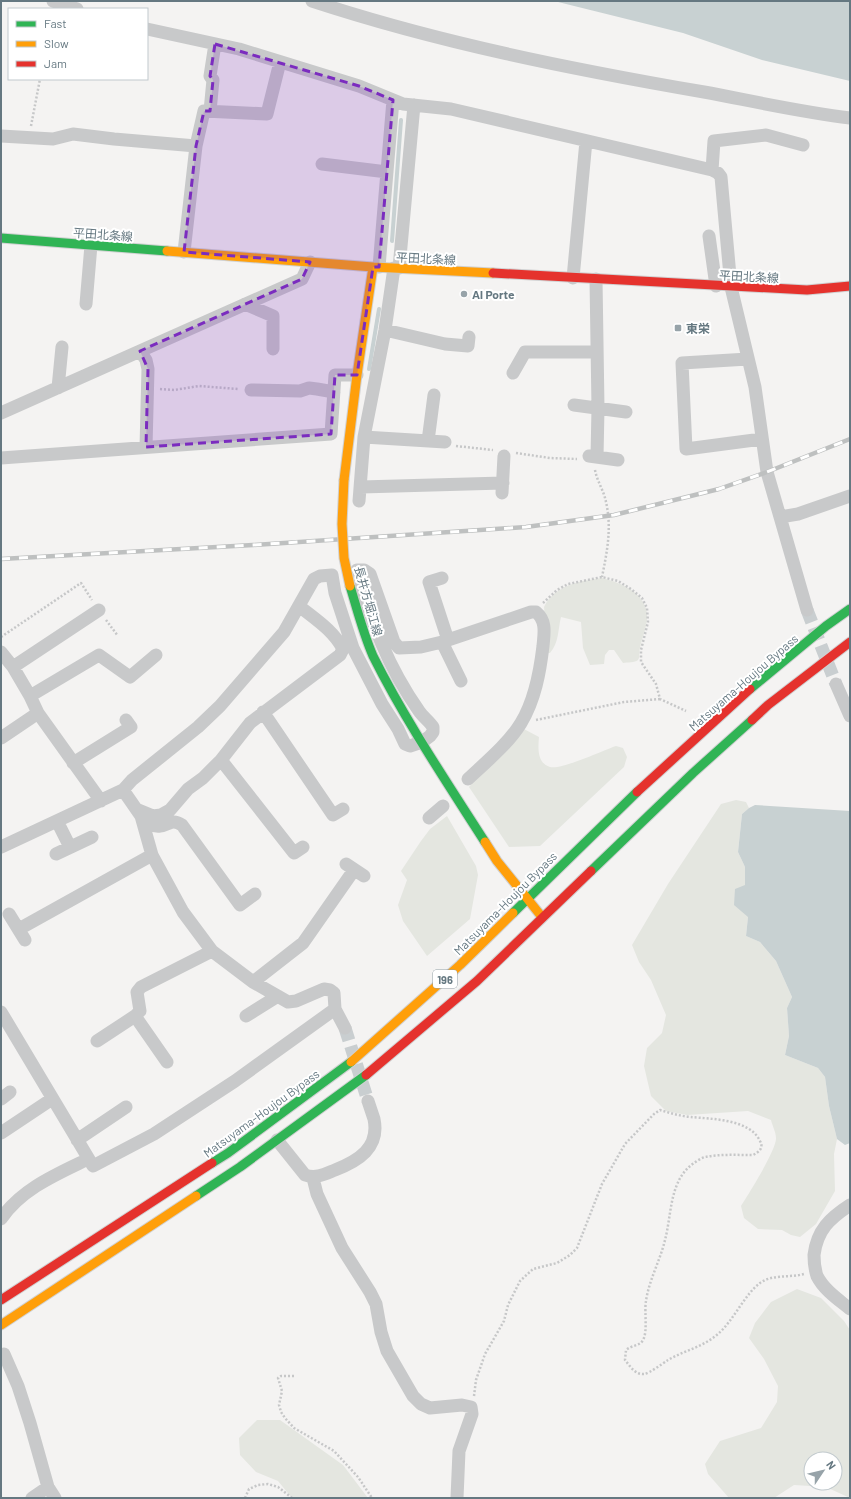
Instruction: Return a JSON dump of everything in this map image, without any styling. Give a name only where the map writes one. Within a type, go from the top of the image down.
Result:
[{"type":"main road","name":"平田北条線","points":[[1,238],[376,267],[731,287],[807,290],[850,286]]},
{"type":"main road","name":"長井方堀江線","points":[[376,267],[357,375],[344,480],[342,524],[344,558],[350,586],[362,628],[387,682],[422,742],[497,861],[542,917]]},
{"type":"main road","name":"Matsuyama-Houjou Bypass","points":[[1,1300],[228,1153],[351,1062],[460,966],[634,795],[752,687],[826,626],[850,609]]},
{"type":"main road","name":"196","points":[[1,1325],[240,1167],[366,1075],[477,981],[542,917],[768,705],[850,642]]},
{"type":"street","points":[[53,1],[74,8]]},
{"type":"street","points":[[312,1],[428,36],[511,56],[641,82],[850,118]]},
{"type":"street","points":[[148,29],[239,49],[359,86],[403,104],[451,109],[712,170],[718,173],[721,177],[731,287],[754,387],[767,472],[807,610]]},
{"type":"street","points":[[210,111],[213,80],[210,76],[215,44]]},
{"type":"street","points":[[184,252],[196,146],[204,111],[267,114],[280,62]]},
{"type":"street","points":[[376,267],[387,172],[393,100]]},
{"type":"street","points":[[359,501],[364,437],[396,268],[414,105]]},
{"type":"street","points":[[1,136],[53,140],[73,134],[114,140],[196,146]]},
{"type":"street","points":[[712,170],[714,141],[766,135],[803,145]]},
{"type":"street","points":[[573,278],[586,141]]},
{"type":"street","points":[[322,164],[387,172]]},
{"type":"street","points":[[709,236],[716,286]]},
{"type":"street","points":[[86,304],[91,245]]},
{"type":"street","points":[[1,413],[302,279],[310,262]]},
{"type":"street","points":[[596,279],[598,408],[593,457],[618,460]]},
{"type":"street","points":[[245,304],[273,316],[273,349]]},
{"type":"street","points":[[385,330],[445,344],[468,346],[469,337]]},
{"type":"street","points":[[58,388],[62,347]]},
{"type":"street","points":[[140,351],[146,360],[148,369],[146,447]]},
{"type":"street","points":[[513,372],[525,352],[597,352]]},
{"type":"street","points":[[748,359],[682,363],[686,449],[762,439]]},
{"type":"street","points":[[1,458],[331,434],[335,375],[357,375]]},
{"type":"street","points":[[251,390],[300,391],[309,388],[334,392]]},
{"type":"street","points":[[428,441],[434,395]]},
{"type":"street","points":[[574,405],[626,412]]},
{"type":"street","points":[[364,437],[445,442]]},
{"type":"street","points":[[360,487],[503,488],[504,456]]},
{"type":"street","points":[[780,517],[798,514],[850,496]]},
{"type":"street","points":[[332,575],[335,593],[353,648],[382,704],[398,729],[405,744],[410,746],[422,742],[433,732],[433,727],[420,713],[389,660],[366,605],[357,570]]},
{"type":"street","points":[[1,847],[123,790],[132,780],[198,727],[220,706],[284,632],[314,579],[320,576],[357,570],[364,570],[370,574],[394,642],[399,648],[421,647],[445,641],[531,612],[536,612],[540,615],[544,626],[541,664],[532,701],[521,724],[494,756],[468,779]]},
{"type":"street","points":[[442,578],[429,582],[445,641],[461,681]]},
{"type":"street","points":[[136,809],[153,816],[161,815],[170,810],[188,789],[221,760],[250,723],[340,655],[343,649],[338,641],[330,632],[299,606]]},
{"type":"street","points":[[13,667],[99,610]]},
{"type":"street","points":[[1,652],[13,667],[38,713],[101,801]]},
{"type":"street","points":[[30,696],[99,655],[130,677],[156,655]]},
{"type":"street","points":[[836,684],[846,695],[850,716]]},
{"type":"street","points":[[263,712],[333,815],[343,809]]},
{"type":"street","points":[[1,738],[38,713]]},
{"type":"street","points":[[73,763],[131,727],[126,720]]},
{"type":"street","points":[[221,760],[294,853],[303,847]]},
{"type":"street","points":[[123,790],[141,816],[152,856],[183,912],[212,951],[253,982],[288,1002],[296,1001],[324,989],[330,990],[334,994],[335,1009],[345,1028]]},
{"type":"street","points":[[429,818],[444,806]]},
{"type":"street","points":[[57,821],[70,847]]},
{"type":"street","points":[[143,822],[158,827],[167,825],[172,821],[182,825],[240,905],[255,894]]},
{"type":"street","points":[[56,854],[92,837]]},
{"type":"street","points":[[10,914],[22,935],[152,856]]},
{"type":"street","points":[[253,982],[303,943],[355,870]]},
{"type":"street","points":[[97,1042],[140,1011],[137,992],[141,987],[212,951]]},
{"type":"street","points":[[246,1016],[278,996]]},
{"type":"street","points":[[1,1012],[93,1166],[154,1134],[235,1081],[335,1009]]},
{"type":"street","points":[[135,1016],[167,1062]]},
{"type":"street","points":[[1,1133],[52,1098]]},
{"type":"street","points":[[277,1140],[300,1170],[312,1178],[344,1167],[364,1154],[371,1146],[374,1120],[368,1101]]},
{"type":"street","points":[[77,1140],[126,1107]]},
{"type":"street","points":[[1,1219],[6,1210],[22,1195],[43,1182],[88,1159]]},
{"type":"street","points":[[312,1178],[317,1194],[342,1248],[376,1304],[381,1332],[387,1351],[413,1396],[421,1404],[430,1408],[462,1405],[470,1407],[472,1414],[459,1451],[457,1498]]},
{"type":"street","points":[[850,1205],[834,1216],[822,1230],[815,1244],[814,1261],[817,1276],[825,1287],[850,1309]]},
{"type":"street","points":[[4,1354],[18,1386],[28,1416],[48,1487],[56,1498]]},
{"type":"street","points":[[32,1498],[48,1487]]},
{"type":"path","points":[[29,139],[40,80]]},
{"type":"path","points":[[147,388],[174,390],[198,386],[251,390]]},
{"type":"path","points":[[593,457],[596,476],[606,502],[610,524],[607,553],[602,577]]},
{"type":"path","points":[[536,612],[556,590],[568,584],[602,577],[618,581],[631,588],[642,598],[648,608],[648,622],[641,650],[641,662],[656,684],[660,699]]},
{"type":"path","points":[[1,637],[81,583],[118,636]]},
{"type":"path","points":[[521,724],[579,710],[624,702],[660,699],[686,711]]},
{"type":"path","points":[[470,1407],[474,1398],[476,1380],[485,1354],[504,1321],[508,1305],[520,1281],[532,1269],[557,1263],[578,1248],[602,1184],[624,1144],[654,1114],[660,1110],[689,1116],[714,1118],[736,1123],[757,1136],[762,1147],[759,1152],[753,1155],[703,1157],[688,1167],[678,1182],[671,1208],[666,1239],[645,1302],[645,1336],[643,1342],[638,1345],[630,1346],[626,1350],[625,1360],[631,1367],[638,1373],[645,1374],[684,1351],[700,1347],[720,1333],[758,1284],[767,1279],[799,1275],[816,1271]]},
{"type":"path","points":[[294,1376],[281,1376],[278,1378],[282,1391],[280,1405],[281,1412],[294,1428],[334,1451],[358,1477],[372,1498]]},
{"type":"path","points":[[244,1498],[249,1489],[268,1484],[278,1487],[292,1498]]},
{"type":"highlighted area","points":[[215,44],[359,86],[393,100],[379,267],[373,267],[357,375],[335,375],[331,434],[146,447],[148,369],[140,351],[302,279],[310,262],[184,252],[196,146],[204,111],[210,111],[213,80],[210,76]]},
{"type":"shaded area","points":[[554,1],[850,1],[850,81],[762,60],[683,33]]},
{"type":"shaded area","points":[[602,578],[628,588],[643,602],[646,609],[647,619],[638,660],[623,663],[614,650],[609,650],[605,655],[604,664],[590,665],[583,648],[581,622],[561,617],[555,645],[550,653],[548,653],[544,607],[549,600],[554,594],[568,585]]},
{"type":"shaded area","points":[[522,728],[539,737],[539,755],[543,762],[550,767],[564,766],[616,746],[623,748],[627,757],[624,767],[540,846],[509,847],[469,787]]},
{"type":"shaded area","points":[[736,800],[746,802],[749,808],[742,814],[738,852],[745,867],[748,917],[746,936],[760,942],[776,961],[792,997],[787,1008],[789,1036],[785,1055],[818,1068],[825,1077],[829,1106],[837,1139],[834,1154],[835,1191],[816,1224],[800,1237],[791,1235],[782,1230],[758,1229],[744,1218],[741,1206],[762,1172],[775,1144],[776,1136],[771,1120],[748,1111],[687,1115],[666,1111],[651,1096],[644,1066],[647,1048],[662,1033],[666,1015],[651,980],[639,962],[632,945],[668,884],[721,804]]},
{"type":"shaded area","points":[[755,805],[850,811],[850,1143],[845,1145],[837,1139],[829,1106],[825,1077],[818,1068],[785,1055],[789,1036],[787,1008],[792,997],[776,961],[760,942],[746,936],[748,917],[734,905],[735,889],[745,885],[745,867],[738,852],[742,814]]},
{"type":"shaded area","points":[[447,816],[476,866],[478,875],[470,919],[427,956],[403,921],[398,905],[407,880],[401,871],[430,829]]},
{"type":"shaded area","points":[[797,1289],[821,1298],[844,1321],[850,1330],[850,1498],[835,1491],[843,1491],[843,1451],[803,1451],[803,1486],[794,1485],[774,1498],[729,1498],[708,1474],[705,1464],[720,1441],[761,1428],[777,1402],[778,1386],[764,1359],[749,1338],[755,1323],[771,1302]]},
{"type":"shaded area","points":[[257,1420],[280,1420],[343,1465],[368,1498],[292,1498],[278,1481],[256,1472],[240,1455],[239,1438]]},
{"type":"waterway","points":[[392,241],[401,120]]},
{"type":"waterway","points":[[369,369],[379,309]]},
{"type":"tunnel","points":[[807,610],[836,684]]},
{"type":"tunnel","points":[[345,1028],[368,1101]]},
{"type":"railway","points":[[1,559],[253,545],[526,527],[614,515],[719,489],[767,472],[850,439]]},
{"type":"traffic: fast","points":[[1,238],[167,251]]},
{"type":"traffic: fast","points":[[350,586],[369,647],[385,680],[426,750],[485,842]]},
{"type":"traffic: fast","points":[[750,689],[826,626],[850,609]]},
{"type":"traffic: fast","points":[[591,871],[693,773],[752,720]]},
{"type":"traffic: fast","points":[[513,913],[637,792]]},
{"type":"traffic: fast","points":[[212,1163],[228,1153],[351,1062]]},
{"type":"traffic: fast","points":[[196,1196],[240,1167],[366,1075]]},
{"type":"traffic: slow","points":[[167,251],[373,267],[493,273]]},
{"type":"traffic: slow","points":[[344,480],[357,375],[373,267]]},
{"type":"traffic: slow","points":[[344,480],[342,524],[344,558],[350,586]]},
{"type":"traffic: slow","points":[[485,842],[497,861],[542,917]]},
{"type":"traffic: slow","points":[[351,1062],[460,965],[513,913]]},
{"type":"traffic: slow","points":[[1,1325],[196,1196]]},
{"type":"traffic: jam","points":[[493,273],[807,290],[850,286]]},
{"type":"traffic: jam","points":[[752,720],[768,705],[850,642]]},
{"type":"traffic: jam","points":[[637,792],[750,689]]},
{"type":"traffic: jam","points":[[366,1075],[477,981],[591,871]]},
{"type":"traffic: jam","points":[[1,1300],[212,1163]]},
{"type":"place","name":"Al Porte","points":[[464,294]]},
{"type":"place","name":"東栄","points":[[678,328]]}]
